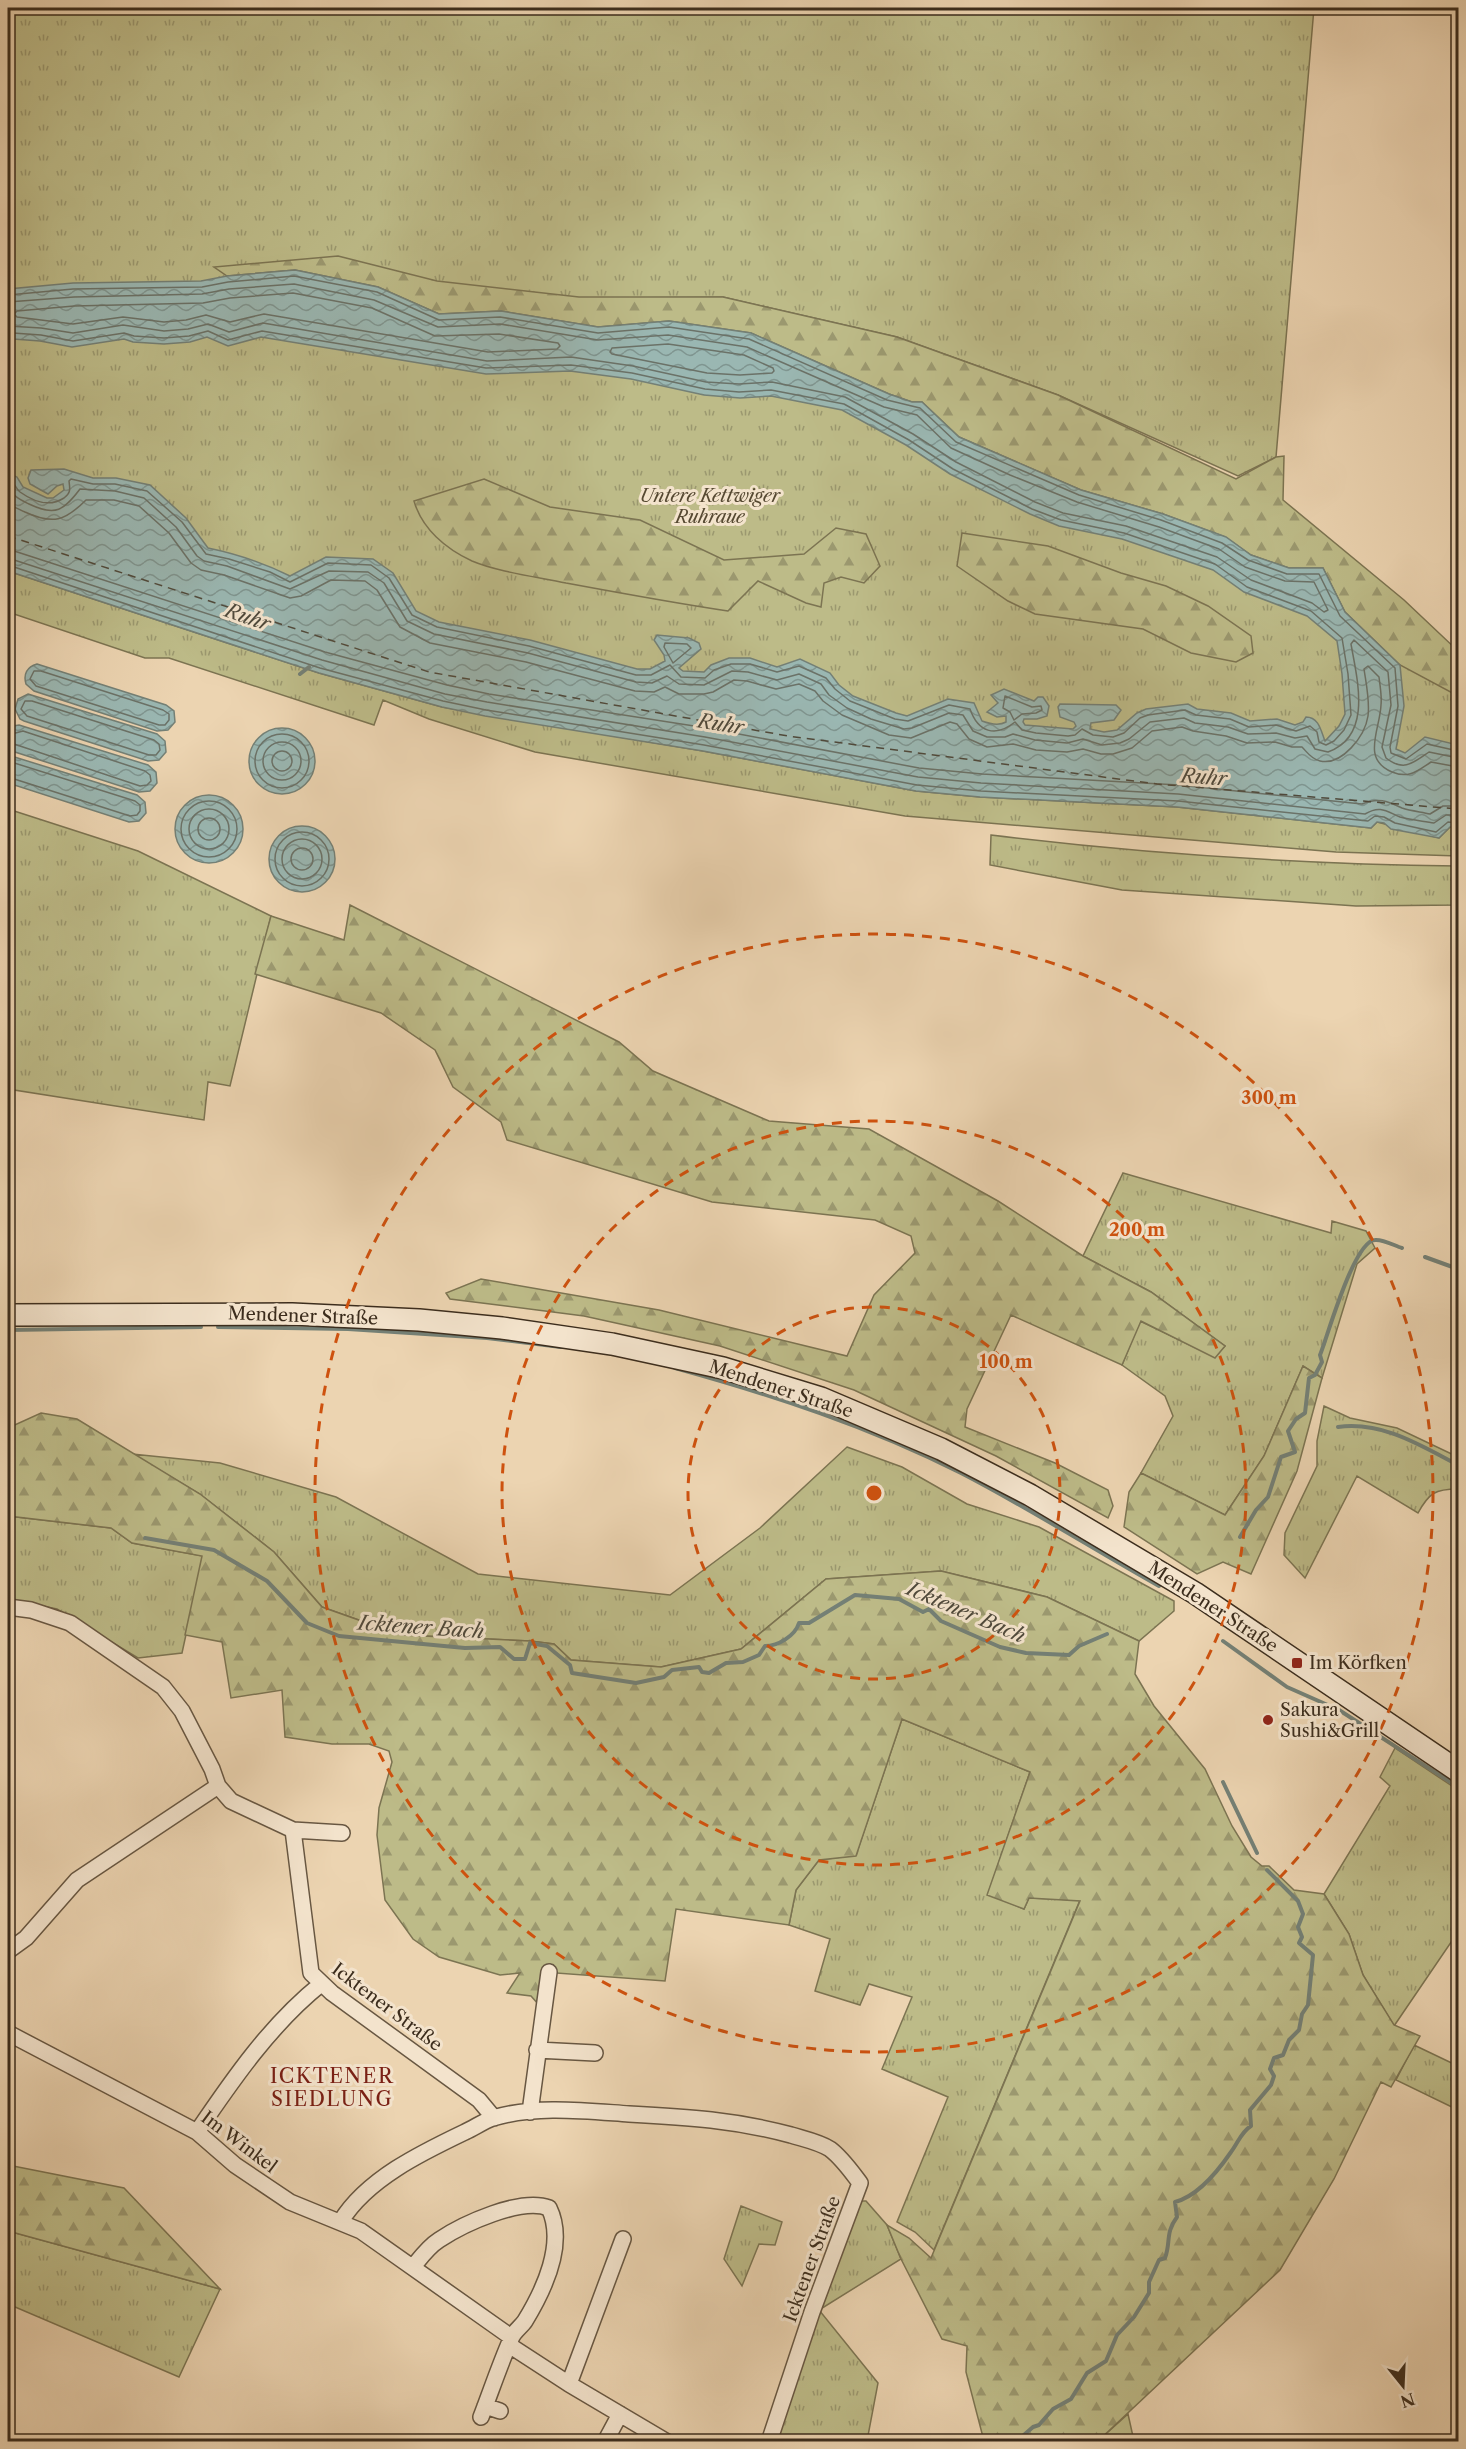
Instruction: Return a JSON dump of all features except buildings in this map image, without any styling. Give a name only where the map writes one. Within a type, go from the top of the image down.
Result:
[{"type":"main road","name":"Mendener Straße","points":[[8,1315],[292,1314],[419,1320],[502,1328],[612,1344],[700,1363],[821,1398],[941,1449],[1030,1495],[1195,1593],[1458,1771]]},
{"type":"street","points":[[8,1607],[31,1610],[70,1623],[164,1687],[182,1711],[212,1769],[218,1786],[231,1801],[293,1830],[342,1833]]},
{"type":"street","points":[[8,1951],[26,1938],[77,1880],[218,1786]]},
{"type":"street","name":"Icktener Straße","points":[[293,1830],[311,1974],[321,1984],[479,2100],[494,2118],[530,2112],[573,2111],[717,2119],[811,2141],[829,2149],[844,2161],[860,2183],[812,2312],[769,2442]]},
{"type":"street","points":[[530,2112],[549,1972]]},
{"type":"street","points":[[197,2132],[258,2048],[288,2012],[321,1984]]},
{"type":"street","name":"Im Winkel","points":[[8,2032],[197,2132],[255,2180],[311,2212],[341,2221],[361,2231],[414,2267],[569,2384],[667,2442]]},
{"type":"street","points":[[537,2050],[595,2053]]},
{"type":"street","points":[[341,2221],[357,2200],[403,2164],[494,2118]]},
{"type":"street","points":[[414,2267],[426,2250],[439,2240],[481,2218],[529,2206],[541,2205],[549,2208],[553,2217],[555,2239],[552,2258],[531,2311],[522,2327],[510,2341],[489,2411]]},
{"type":"street","points":[[569,2384],[623,2240]]},
{"type":"street","points":[[605,2442],[620,2415]]},
{"type":"green space","name":"Untere Kettwiger Ruhraue","points":[[8,8],[1314,8],[1276,457],[1238,476],[1058,395],[897,337],[723,297],[607,298],[725,299],[1458,669],[1458,796],[674,708],[8,505]]},
{"type":"green space","points":[[338,256],[437,281],[579,297],[723,297],[897,337],[1058,395],[1236,479],[1276,457],[1284,456],[1283,500],[1404,600],[1458,651],[1458,696],[1400,665],[1345,612],[1323,568],[1289,568],[1251,555],[1225,537],[1163,514],[1081,490],[959,437],[922,402],[912,402],[889,394],[751,333],[669,321],[598,327],[501,311],[439,314],[378,287],[295,270],[227,276],[214,267]]},
{"type":"green space","points":[[484,479],[550,507],[640,520],[724,560],[804,554],[836,528],[866,534],[880,566],[864,583],[841,577],[824,583],[821,607],[806,603],[758,581],[728,611],[506,571],[472,561],[444,544],[429,529],[414,501]]},
{"type":"green space","points":[[962,533],[1048,546],[1121,573],[1166,586],[1208,606],[1251,636],[1253,653],[1236,662],[1191,653],[1143,629],[1035,614],[1008,601],[957,566]]},
{"type":"green space","points":[[8,571],[319,673],[442,707],[703,751],[916,791],[980,797],[1177,807],[1371,828],[1377,822],[1439,838],[1450,827],[1456,828],[1458,833],[1458,856],[1336,852],[905,816],[535,752],[429,719],[383,700],[374,725],[169,658],[145,658],[8,612]]},
{"type":"green space","points":[[8,809],[138,851],[271,916],[230,1086],[208,1082],[204,1120],[8,1089]]},
{"type":"green space","points":[[991,835],[1108,848],[1224,857],[1458,866],[1458,905],[1356,906],[1122,890],[990,865]]},
{"type":"green space","points":[[350,905],[619,1042],[653,1071],[769,1121],[869,1129],[998,1201],[1083,1256],[1151,1292],[1225,1346],[1215,1358],[1141,1321],[1122,1365],[1011,1315],[967,1409],[965,1427],[1055,1463],[1108,1490],[1113,1506],[1108,1518],[996,1456],[854,1390],[720,1346],[584,1316],[450,1299],[446,1293],[481,1279],[659,1310],[847,1356],[874,1295],[915,1253],[911,1236],[875,1220],[712,1202],[507,1140],[501,1122],[453,1087],[435,1050],[381,1013],[255,974],[271,916],[344,940]]},
{"type":"green space","points":[[1123,1173],[1331,1233],[1332,1221],[1366,1231],[1375,1248],[1357,1264],[1322,1378],[1303,1366],[1264,1456],[1225,1515],[1141,1473],[1173,1416],[1165,1396],[1122,1365],[1140,1321],[1215,1357],[1225,1346],[1151,1292],[1083,1256]]},
{"type":"green space","points":[[1303,1366],[1322,1378],[1297,1471],[1251,1574],[1223,1562],[1197,1574],[1124,1527],[1129,1492],[1141,1473],[1225,1515],[1264,1456]]},
{"type":"green space","points":[[1324,1406],[1350,1418],[1397,1428],[1458,1457],[1458,1489],[1438,1491],[1429,1497],[1418,1513],[1357,1476],[1305,1578],[1284,1555],[1285,1533],[1317,1466],[1317,1441]]},
{"type":"green space","points":[[41,1413],[77,1419],[200,1494],[274,1552],[322,1607],[401,1635],[530,1641],[554,1644],[571,1660],[661,1667],[741,1649],[826,1579],[941,1571],[1047,1597],[1139,1641],[1135,1674],[1154,1706],[1205,1769],[1232,1826],[1251,1857],[1262,1866],[1269,1866],[1294,1890],[1324,1894],[1349,1934],[1363,1975],[1394,2025],[1420,2036],[1391,2087],[1381,2082],[1334,2179],[1280,2270],[1098,2441],[984,2441],[966,2372],[967,2346],[942,2339],[901,2259],[887,2225],[909,2238],[931,2258],[1080,1901],[1029,1898],[1024,1909],[987,1895],[1030,1772],[902,1719],[856,1856],[819,1860],[796,1890],[789,1925],[676,1909],[665,1981],[543,1972],[539,2005],[531,1996],[507,1993],[520,1973],[500,1975],[439,1957],[413,1939],[385,1900],[377,1835],[379,1808],[392,1762],[389,1751],[369,1744],[332,1744],[285,1737],[282,1690],[231,1698],[222,1642],[185,1635],[202,1556],[132,1543],[111,1528],[8,1516],[8,1428]]},
{"type":"green space","points":[[847,1447],[902,1467],[967,1504],[1039,1527],[1174,1601],[1174,1611],[1139,1641],[1047,1597],[941,1571],[826,1579],[741,1649],[661,1667],[571,1660],[554,1644],[530,1641],[401,1635],[322,1607],[274,1552],[200,1494],[132,1454],[220,1463],[336,1497],[478,1574],[670,1595],[760,1528]]},
{"type":"green space","points":[[8,1516],[111,1528],[132,1543],[203,1556],[182,1653],[138,1658],[57,1609],[8,1599]]},
{"type":"green space","points":[[902,1719],[1030,1772],[988,1894],[1024,1909],[1029,1898],[1080,1900],[934,2250],[915,2232],[897,2222],[948,2097],[882,2069],[912,1997],[869,1984],[860,2005],[815,1991],[830,1939],[789,1925],[796,1890],[819,1860],[856,1855]]},
{"type":"green space","points":[[1395,1748],[1458,1790],[1458,1932],[1394,2026],[1363,1975],[1349,1934],[1324,1894],[1390,1786],[1380,1777]]},
{"type":"green space","points":[[1414,2045],[1458,2066],[1458,2110],[1396,2080]]},
{"type":"green space","points":[[8,2165],[124,2188],[220,2289],[8,2231]]},
{"type":"green space","points":[[859,2201],[866,2201],[887,2225],[901,2259],[819,2310]]},
{"type":"green space","points":[[741,2206],[782,2222],[775,2245],[759,2244],[742,2286],[724,2259]]},
{"type":"green space","points":[[8,2231],[220,2289],[179,2377],[8,2304]]},
{"type":"green space","points":[[819,2310],[878,2383],[867,2441],[774,2442]]},
{"type":"green space","points":[[1128,2414],[1134,2441],[1098,2441]]},
{"type":"water","name":"Ruhr","points":[[295,270],[378,287],[439,314],[501,311],[598,327],[669,321],[751,333],[889,394],[912,402],[922,402],[959,437],[1081,490],[1163,514],[1226,537],[1251,555],[1289,568],[1323,568],[1345,612],[1400,665],[1404,706],[1396,749],[1405,753],[1425,737],[1458,745],[1458,833],[1456,828],[1450,827],[1439,838],[1391,829],[1384,823],[1377,822],[1371,828],[1177,807],[980,797],[916,791],[703,751],[485,716],[442,707],[319,673],[8,571],[8,473],[17,477],[23,487],[47,498],[53,498],[64,490],[63,484],[48,494],[30,484],[28,478],[31,470],[64,469],[93,478],[116,478],[150,485],[186,518],[208,548],[250,559],[290,576],[326,557],[373,559],[393,573],[416,611],[439,622],[530,640],[637,669],[650,669],[665,661],[664,655],[654,640],[657,635],[689,638],[699,643],[701,649],[679,668],[683,671],[704,672],[711,665],[729,658],[750,658],[777,667],[800,659],[830,673],[839,685],[853,696],[907,716],[948,699],[974,703],[982,721],[994,724],[1003,723],[1006,722],[1006,716],[997,717],[987,712],[998,703],[991,695],[1004,689],[1034,701],[1038,697],[1043,697],[1049,706],[1047,716],[1024,719],[1025,725],[1073,729],[1076,726],[1074,722],[1060,717],[1058,707],[1060,704],[1116,705],[1121,710],[1114,720],[1091,723],[1090,729],[1104,732],[1117,730],[1137,713],[1146,709],[1188,704],[1197,709],[1231,713],[1250,721],[1277,719],[1295,725],[1303,722],[1306,717],[1314,719],[1325,741],[1339,726],[1345,714],[1337,641],[1307,616],[1244,592],[1213,570],[1122,539],[1059,526],[1030,514],[950,474],[906,445],[842,410],[771,396],[740,398],[704,395],[631,379],[570,371],[486,374],[261,337],[228,346],[207,337],[190,342],[164,344],[133,342],[124,339],[72,347],[40,341],[13,339],[8,341],[8,289],[73,283],[201,281],[227,276]]},
{"type":"water","points":[[37,664],[166,705],[174,711],[175,722],[168,730],[157,731],[34,691],[26,684],[25,677],[28,669]]},
{"type":"water","points":[[28,694],[157,734],[165,741],[166,752],[159,760],[148,761],[24,721],[20,719],[15,709],[18,699]]},
{"type":"water","points":[[19,725],[148,765],[156,772],[157,783],[150,791],[139,792],[15,752],[8,745],[8,733],[13,726]]},
{"type":"water","points":[[282,728],[295,730],[305,738],[313,748],[315,761],[313,774],[305,784],[295,792],[282,794],[269,792],[259,784],[251,774],[249,761],[251,748],[259,738],[269,730]]},
{"type":"water","points":[[8,755],[137,795],[145,802],[146,813],[139,821],[129,822],[8,783]]},
{"type":"water","points":[[209,795],[222,798],[233,805],[240,816],[243,829],[240,842],[233,853],[222,860],[209,863],[196,860],[185,853],[178,842],[175,829],[178,816],[185,805],[196,798]]},
{"type":"water","points":[[295,826],[309,826],[321,831],[330,840],[335,859],[333,872],[326,883],[309,892],[295,892],[283,887],[274,878],[269,866],[269,852],[274,840],[283,831]]},
{"type":"waterway","points":[[300,674],[309,667]]},
{"type":"waterway","name":"Icktener Bach","points":[[1240,1537],[1256,1510],[1268,1497],[1281,1457],[1295,1452],[1288,1431],[1296,1419],[1305,1413],[1309,1378],[1315,1375],[1322,1362],[1320,1355],[1350,1272],[1367,1244],[1375,1240],[1402,1248]]},
{"type":"waterway","name":"Icktener Bach","points":[[1425,1257],[1458,1269]]},
{"type":"waterway","points":[[8,1330],[201,1327]]},
{"type":"waterway","points":[[218,1327],[348,1329],[487,1338],[561,1347]]},
{"type":"waterway","points":[[675,1368],[821,1413],[927,1456],[1011,1500],[1159,1586]]},
{"type":"waterway","points":[[1338,1427],[1354,1426],[1385,1431],[1400,1436],[1458,1465]]},
{"type":"waterway","name":"Icktener Bach","points":[[145,1538],[214,1550],[267,1581],[307,1623],[339,1636],[465,1648],[500,1647],[514,1659],[525,1659],[530,1643],[547,1646],[570,1665],[572,1673],[636,1683],[664,1677],[672,1670],[699,1667],[702,1672],[709,1673],[726,1663],[743,1662],[759,1655],[765,1646],[785,1639],[794,1632],[799,1623],[809,1623],[855,1595],[899,1599],[923,1612],[929,1609],[941,1621],[1000,1647],[1026,1653],[1069,1655],[1079,1646],[1107,1634]]},
{"type":"waterway","points":[[1223,1641],[1287,1687],[1339,1710],[1458,1787]]},
{"type":"waterway","points":[[1223,1782],[1257,1853]]},
{"type":"waterway","points":[[1016,2442],[1033,2427],[1039,2425],[1053,2409],[1071,2399],[1087,2373],[1106,2361],[1117,2335],[1134,2317],[1149,2293],[1149,2282],[1159,2260],[1165,2258],[1171,2228],[1177,2217],[1175,2202],[1192,2194],[1207,2182],[1226,2159],[1242,2134],[1251,2126],[1250,2110],[1271,2085],[1274,2076],[1270,2069],[1274,2058],[1283,2055],[1289,2040],[1299,2030],[1302,2014],[1308,2005],[1313,1955],[1299,1943],[1302,1937],[1298,1927],[1303,1914],[1298,1901],[1267,1870]]},
{"type":"ferry route","points":[[8,536],[429,672],[788,736],[1157,784],[1458,809]]},
{"type":"place","name":"Im Körfken","points":[[1297,1663]]},
{"type":"place","name":"Sakura Sushi&Grill","points":[[1268,1720]]},
{"type":"district","name":"ICKTENER SIEDLUNG","points":[[332,2088]]}]
